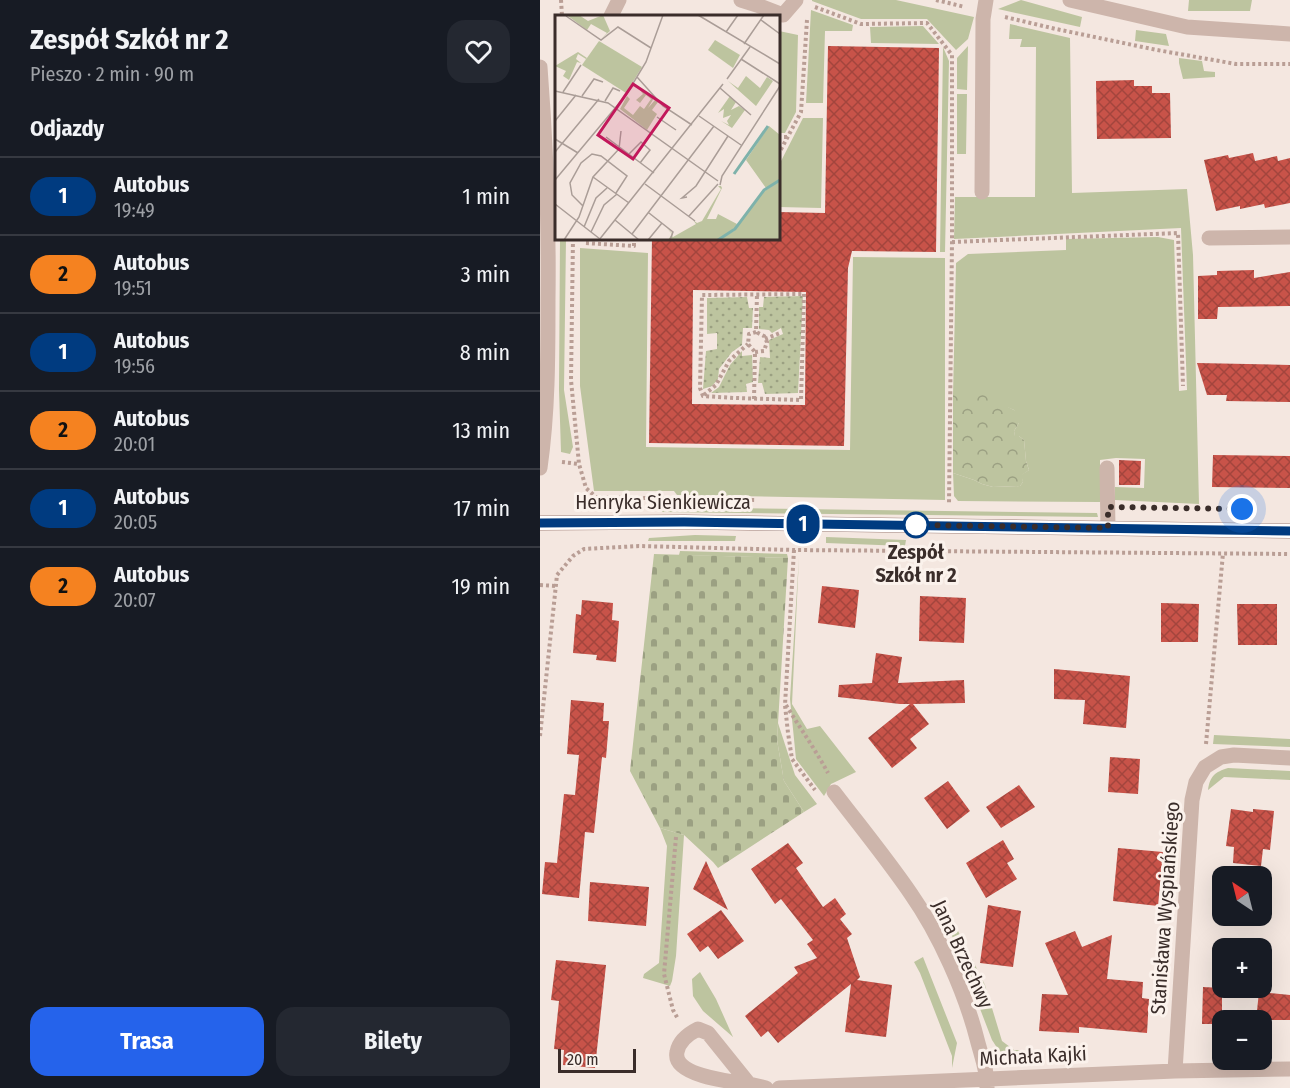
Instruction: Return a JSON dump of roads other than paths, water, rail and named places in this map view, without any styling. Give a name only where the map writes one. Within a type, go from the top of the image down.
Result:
[{"type":"street","points":[[612,15],[619,0]]},
{"type":"street","points":[[741,0],[783,15],[802,2]]},
{"type":"street","points":[[1070,0],[1186,27],[1290,34]]},
{"type":"street","points":[[982,192],[985,6]]},
{"type":"street","points":[[540,68],[549,234],[540,468]]},
{"type":"street","points":[[1209,238],[1290,237]]},
{"type":"street","points":[[1107,468],[1108,528]]},
{"type":"street","name":"Henryka Sienkiewicza","points":[[540,523],[684,522],[1290,531]]},
{"type":"street","name":"Stanisława Wyspiańskiego","points":[[1175,1071],[1192,800],[1196,782],[1205,767],[1221,757],[1234,755],[1290,758]]},
{"type":"street","name":"Jana Brzechwy","points":[[834,792],[912,894],[935,934],[962,993],[975,1032],[987,1083]]},
{"type":"street","points":[[749,1084],[708,1033],[698,1029],[682,1041],[676,1058],[681,1066],[692,1072],[724,1081],[766,1088]]},
{"type":"street","name":"Michała Kajki","points":[[779,1088],[987,1083],[1175,1071],[1290,1069]]},
{"type":"place","name":"Zespół Szkół nr 2","points":[[916,525]]}]
